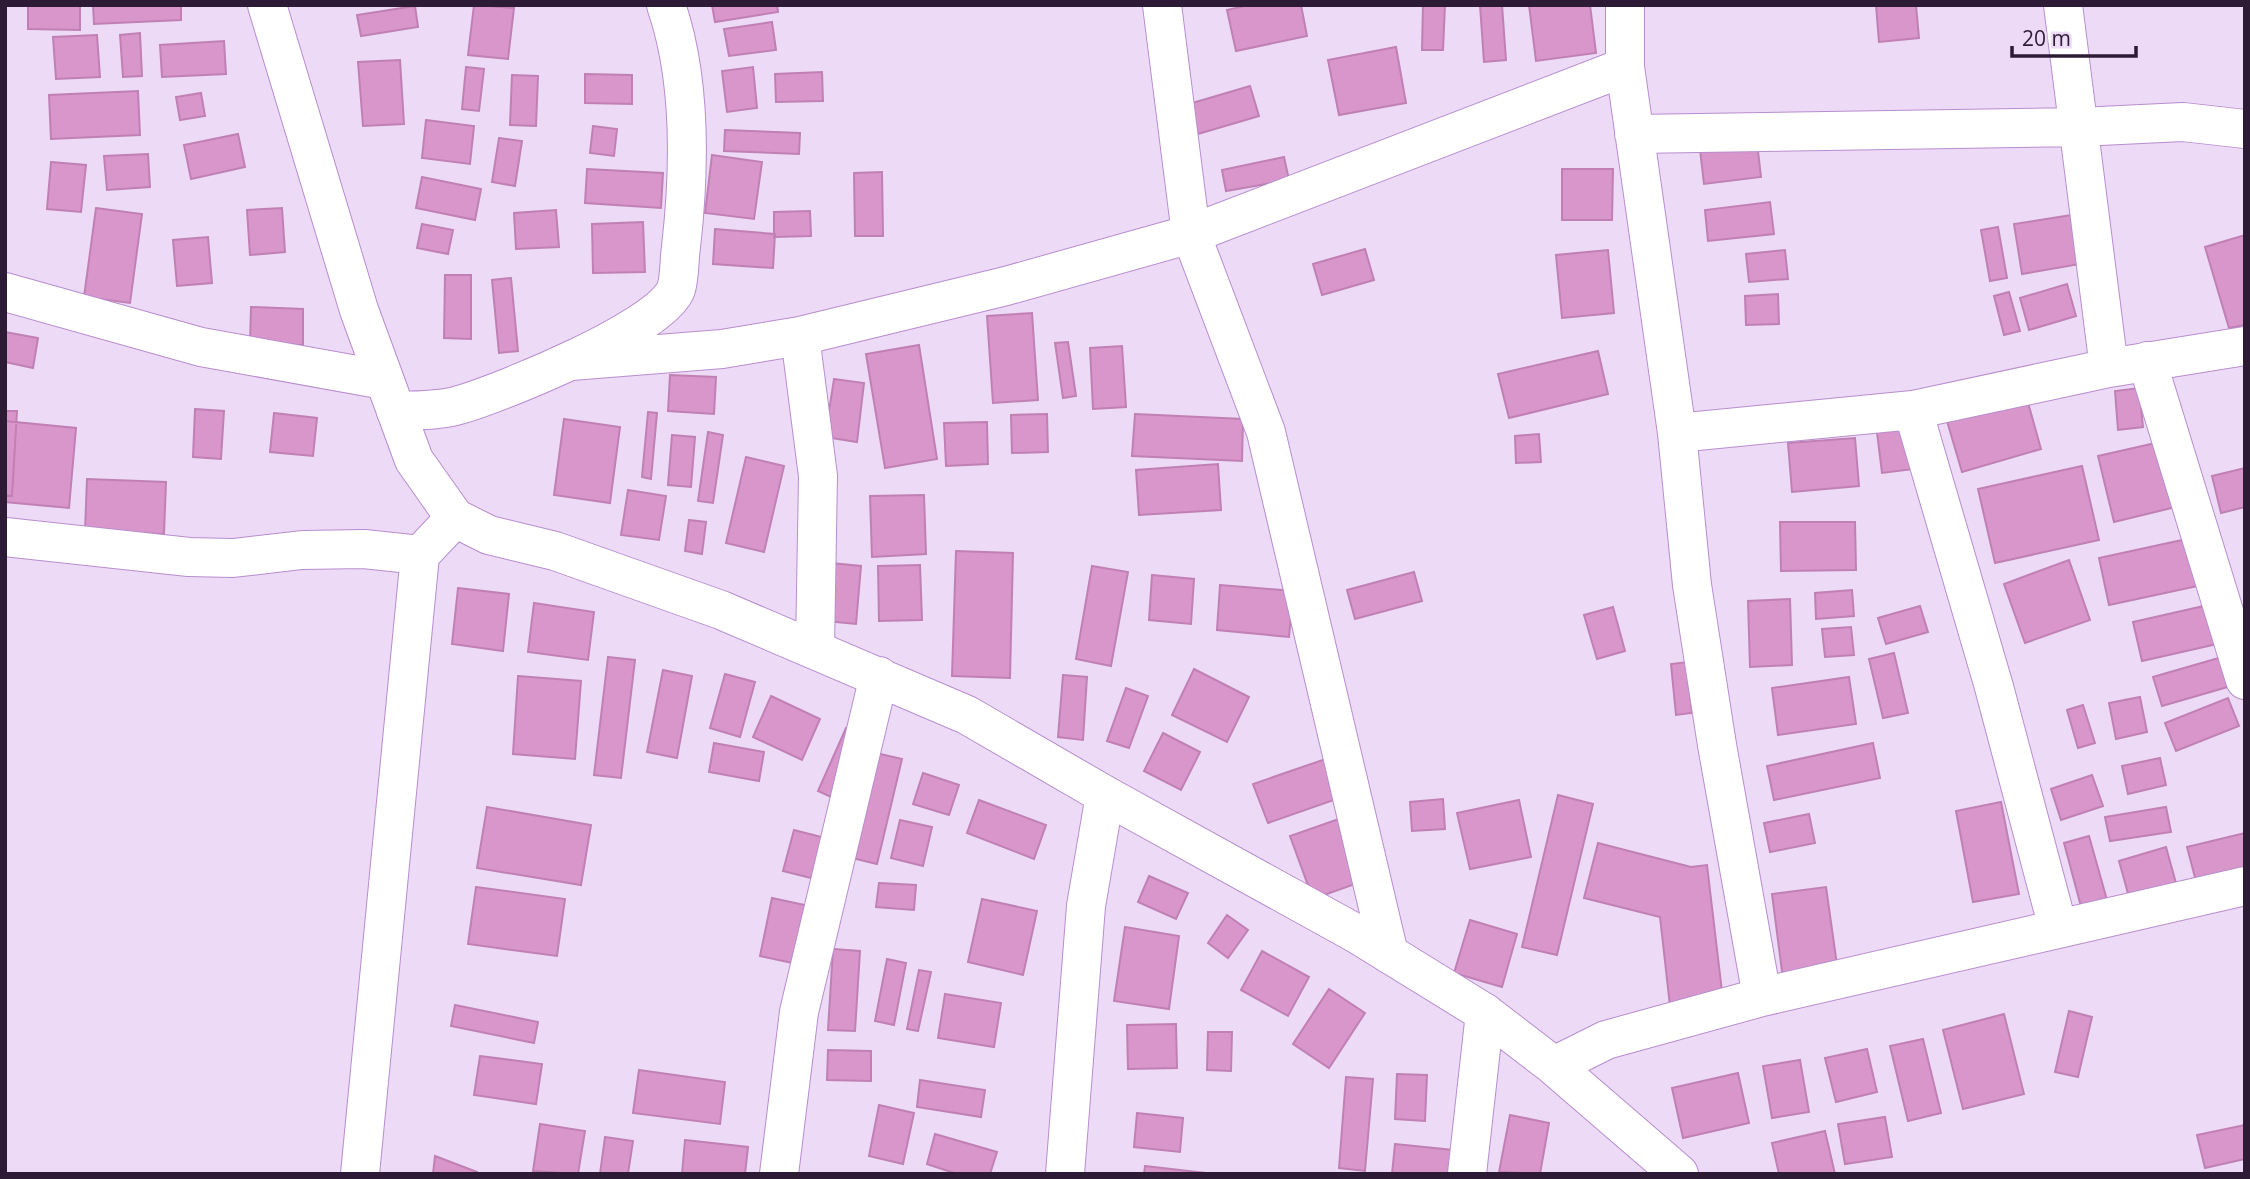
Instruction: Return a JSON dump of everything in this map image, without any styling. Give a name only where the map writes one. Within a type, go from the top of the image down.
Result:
[{"type":"street","points":[[267,5],[359,310],[390,396],[414,460],[455,518],[489,535],[555,551],[721,610],[967,715],[1389,954],[1485,1013],[1554,1066],[1679,1174]]},
{"type":"street","points":[[5,292],[390,396],[457,406],[571,361],[601,347],[651,315],[676,290],[685,213],[687,131],[676,33],[666,5]]},
{"type":"street","points":[[1161,5],[1191,234],[1266,432],[1389,954]]},
{"type":"street","points":[[1625,5],[1625,67],[1676,433],[1696,612],[1762,998]]},
{"type":"street","points":[[2063,5],[2109,368]]},
{"type":"street","points":[[571,361],[658,357],[800,335],[1006,286],[1191,234],[1625,67]]},
{"type":"street","points":[[1634,134],[2079,127],[2183,122],[2245,129]]},
{"type":"street","points":[[800,335],[818,476],[815,649]]},
{"type":"street","points":[[1676,433],[1913,410],[2109,368],[2245,346]]},
{"type":"street","points":[[2147,362],[2245,680]]},
{"type":"street","points":[[1913,410],[1994,687],[2059,928]]},
{"type":"street","points":[[360,1174],[420,555],[455,518]]},
{"type":"street","points":[[5,537],[189,557],[233,558],[302,550],[352,549],[420,555]]},
{"type":"street","points":[[779,1174],[799,1012],[879,676]]},
{"type":"street","points":[[1065,1174],[1086,906],[1105,795]]},
{"type":"street","points":[[1554,1066],[1606,1040],[1762,998],[2245,886]]},
{"type":"street","points":[[1467,1174],[1485,1013]]},
{"type":"building","points":[[28,5],[80,5],[80,30],[28,29]]},
{"type":"building","points":[[93,5],[181,5],[181,20],[94,24]]},
{"type":"building","points":[[474,5],[514,8],[508,59],[468,55]]},
{"type":"building","points":[[712,5],[777,5],[778,12],[715,22]]},
{"type":"building","points":[[1249,5],[1301,5],[1307,36],[1236,51],[1227,10]]},
{"type":"building","points":[[1423,5],[1445,5],[1443,50],[1422,50]]},
{"type":"building","points":[[1480,5],[1502,5],[1506,60],[1484,62]]},
{"type":"building","points":[[1529,5],[1590,5],[1596,53],[1536,61]]},
{"type":"building","points":[[1876,5],[1916,5],[1919,38],[1879,42]]},
{"type":"building","points":[[415,6],[418,27],[361,36],[357,15]]},
{"type":"building","points":[[772,22],[776,50],[729,56],[724,29]]},
{"type":"building","points":[[140,33],[142,76],[123,77],[120,35]]},
{"type":"building","points":[[97,35],[100,77],[56,79],[53,37]]},
{"type":"building","points":[[224,41],[226,74],[162,77],[160,45]]},
{"type":"building","points":[[1396,47],[1406,103],[1339,115],[1328,60]]},
{"type":"building","points":[[400,60],[404,124],[363,126],[358,62]]},
{"type":"building","points":[[466,67],[484,69],[479,111],[462,109]]},
{"type":"building","points":[[753,67],[757,108],[727,112],[722,71]]},
{"type":"building","points":[[822,72],[823,101],[776,102],[775,74]]},
{"type":"building","points":[[585,74],[632,75],[632,104],[585,103]]},
{"type":"building","points":[[512,75],[538,76],[536,126],[510,125]]},
{"type":"building","points":[[1250,86],[1259,116],[1198,134],[1189,104]]},
{"type":"building","points":[[138,91],[140,135],[51,139],[49,95]]},
{"type":"building","points":[[201,93],[205,116],[180,120],[176,97]]},
{"type":"building","points":[[426,120],[474,126],[470,164],[422,158]]},
{"type":"building","points":[[593,126],[617,129],[614,156],[590,153]]},
{"type":"building","points":[[725,130],[800,133],[799,154],[724,151]]},
{"type":"building","points":[[238,134],[245,167],[191,179],[184,145]]},
{"type":"building","points":[[1756,134],[1761,177],[1704,184],[1699,141]]},
{"type":"building","points":[[499,138],[522,141],[515,186],[492,182]]},
{"type":"building","points":[[148,154],[150,187],[107,190],[104,156]]},
{"type":"building","points":[[712,155],[762,162],[754,219],[705,213]]},
{"type":"building","points":[[1284,157],[1289,180],[1226,191],[1222,170]]},
{"type":"building","points":[[51,162],[86,165],[81,212],[47,209]]},
{"type":"building","points":[[587,169],[663,173],[661,208],[585,203]]},
{"type":"building","points":[[1562,169],[1613,169],[1612,220],[1562,220]]},
{"type":"building","points":[[882,172],[883,236],[855,236],[854,173]]},
{"type":"building","points":[[422,177],[481,189],[475,220],[416,208]]},
{"type":"building","points":[[1770,202],[1774,234],[1708,241],[1705,210]]},
{"type":"building","points":[[96,208],[142,214],[130,303],[84,297]]},
{"type":"building","points":[[282,208],[285,252],[250,255],[247,210]]},
{"type":"building","points":[[556,210],[559,247],[516,249],[514,213]]},
{"type":"building","points":[[810,211],[811,236],[774,237],[774,212]]},
{"type":"building","points":[[2072,215],[2080,264],[2022,274],[2014,224]]},
{"type":"building","points":[[643,222],[645,272],[593,273],[592,224]]},
{"type":"building","points":[[422,224],[453,230],[448,254],[417,248]]},
{"type":"building","points":[[1998,227],[2007,278],[1990,281],[1981,230]]},
{"type":"building","points":[[715,229],[775,234],[773,268],[713,264]]},
{"type":"building","points":[[2245,235],[2245,325],[2229,328],[2205,247]]},
{"type":"building","points":[[208,237],[212,283],[177,286],[173,240]]},
{"type":"building","points":[[1365,249],[1374,280],[1322,295],[1313,264]]},
{"type":"building","points":[[1608,250],[1614,313],[1562,318],[1556,255]]},
{"type":"building","points":[[1785,250],[1788,279],[1749,282],[1746,254]]},
{"type":"building","points":[[445,275],[471,275],[471,339],[444,338]]},
{"type":"building","points":[[511,278],[518,351],[499,353],[492,280]]},
{"type":"building","points":[[2067,284],[2076,316],[2029,330],[2020,298]]},
{"type":"building","points":[[2009,292],[2020,331],[2004,335],[1994,296]]},
{"type":"building","points":[[1778,294],[1779,324],[1746,325],[1745,296]]},
{"type":"building","points":[[251,307],[303,309],[303,345],[250,344]]},
{"type":"building","points":[[1032,313],[1038,400],[993,403],[987,316]]},
{"type":"building","points":[[5,332],[38,338],[33,368],[5,362]]},
{"type":"building","points":[[1068,342],[1076,396],[1063,398],[1055,343]]},
{"type":"building","points":[[919,345],[937,459],[885,468],[866,354]]},
{"type":"building","points":[[1122,346],[1126,407],[1093,409],[1090,348]]},
{"type":"building","points":[[1598,351],[1608,394],[1509,418],[1498,374]]},
{"type":"building","points":[[670,375],[716,377],[714,414],[668,411]]},
{"type":"building","points":[[834,379],[864,383],[857,442],[825,437]]},
{"type":"building","points":[[2139,388],[2143,427],[2118,430],[2115,391]]},
{"type":"building","points":[[2027,399],[2041,449],[1962,472],[1947,421]]},
{"type":"building","points":[[195,409],[224,411],[221,459],[193,457]]},
{"type":"building","points":[[5,411],[17,411],[12,496],[5,495]]},
{"type":"building","points":[[648,412],[657,413],[651,479],[642,477]]},
{"type":"building","points":[[274,413],[317,418],[313,456],[270,452]]},
{"type":"building","points":[[1047,414],[1048,452],[1012,453],[1011,415]]},
{"type":"building","points":[[1135,414],[1243,419],[1242,461],[1132,456]]},
{"type":"building","points":[[564,419],[620,427],[610,503],[554,495]]},
{"type":"building","points":[[1908,420],[1914,469],[1882,473],[1876,424]]},
{"type":"building","points":[[5,421],[76,428],[69,508],[5,502]]},
{"type":"building","points":[[987,422],[988,464],[946,466],[944,423]]},
{"type":"building","points":[[708,432],[723,435],[713,503],[698,501]]},
{"type":"building","points":[[1539,434],[1541,462],[1516,463],[1515,436]]},
{"type":"building","points":[[672,435],[695,437],[691,487],[668,485]]},
{"type":"building","points":[[1855,438],[1859,486],[1792,492],[1788,443]]},
{"type":"building","points":[[2173,439],[2188,504],[2114,522],[2098,456]]},
{"type":"building","points":[[746,457],[784,466],[764,552],[726,543]]},
{"type":"building","points":[[1218,464],[1221,510],[1139,515],[1136,470]]},
{"type":"building","points":[[2082,466],[2099,540],[1995,563],[1978,489]]},
{"type":"building","points":[[2245,468],[2245,507],[2221,513],[2212,476]]},
{"type":"building","points":[[87,479],[166,482],[164,534],[85,531]]},
{"type":"building","points":[[628,490],[666,496],[659,540],[621,535]]},
{"type":"building","points":[[924,495],[926,554],[872,557],[870,496]]},
{"type":"building","points":[[689,520],[706,522],[702,554],[685,551]]},
{"type":"building","points":[[1780,522],[1855,522],[1856,570],[1781,571]]},
{"type":"building","points":[[2196,537],[2207,584],[2109,605],[2099,558]]},
{"type":"building","points":[[956,551],[1013,553],[1010,678],[952,676]]},
{"type":"building","points":[[2069,560],[2090,620],[2025,643],[2004,584]]},
{"type":"building","points":[[831,563],[861,566],[856,624],[826,621]]},
{"type":"building","points":[[920,565],[922,620],[879,621],[878,566]]},
{"type":"building","points":[[1092,566],[1128,572],[1111,666],[1076,659]]},
{"type":"building","points":[[1414,572],[1422,601],[1355,619],[1347,590]]},
{"type":"building","points":[[1152,575],[1194,579],[1191,624],[1149,620]]},
{"type":"building","points":[[1220,585],[1293,591],[1289,637],[1217,630]]},
{"type":"building","points":[[458,588],[509,594],[503,651],[452,644]]},
{"type":"building","points":[[1852,590],[1854,616],[1816,619],[1815,593]]},
{"type":"building","points":[[1790,599],[1792,665],[1750,667],[1748,601]]},
{"type":"building","points":[[534,603],[594,612],[588,660],[528,652]]},
{"type":"building","points":[[2217,603],[2226,642],[2142,661],[2133,622]]},
{"type":"building","points":[[1920,606],[1928,632],[1886,644],[1878,618]]},
{"type":"building","points":[[1613,607],[1625,651],[1597,659],[1584,615]]},
{"type":"building","points":[[1851,627],[1854,655],[1825,657],[1822,629]]},
{"type":"building","points":[[1894,653],[1908,713],[1883,718],[1869,659]]},
{"type":"building","points":[[2229,655],[2238,684],[2162,706],[2153,677]]},
{"type":"building","points":[[608,657],[635,660],[621,778],[594,775]]},
{"type":"building","points":[[1687,662],[1692,713],[1676,715],[1671,664]]},
{"type":"building","points":[[1194,669],[1249,697],[1227,742],[1172,715]]},
{"type":"building","points":[[663,670],[692,676],[677,758],[647,752]]},
{"type":"building","points":[[725,674],[755,682],[740,737],[710,728]]},
{"type":"building","points":[[1063,675],[1087,677],[1083,740],[1058,737]]},
{"type":"building","points":[[518,676],[581,681],[575,759],[513,754]]},
{"type":"building","points":[[1849,677],[1856,724],[1778,735],[1772,688]]},
{"type":"building","points":[[1126,688],[1148,696],[1129,748],[1107,741]]},
{"type":"building","points":[[771,696],[820,719],[802,760],[753,737]]},
{"type":"building","points":[[2140,697],[2147,732],[2116,739],[2109,703]]},
{"type":"building","points":[[2228,698],[2239,726],[2176,751],[2165,723]]},
{"type":"building","points":[[2083,705],[2095,743],[2078,748],[2067,710]]},
{"type":"building","points":[[846,728],[859,734],[831,797],[818,791]]},
{"type":"building","points":[[1163,733],[1200,752],[1181,790],[1144,771]]},
{"type":"building","points":[[714,743],[764,752],[759,781],[709,772]]},
{"type":"building","points":[[1873,743],[1880,778],[1774,800],[1767,766]]},
{"type":"building","points":[[876,753],[902,759],[877,864],[852,858]]},
{"type":"building","points":[[1343,753],[1357,792],[1268,823],[1253,784]]},
{"type":"building","points":[[2160,758],[2166,785],[2128,794],[2122,766]]},
{"type":"building","points":[[923,773],[959,785],[949,815],[913,804]]},
{"type":"building","points":[[2092,775],[2103,806],[2061,820],[2051,789]]},
{"type":"building","points":[[1558,795],[1593,804],[1557,955],[1522,947]]},
{"type":"building","points":[[1443,799],[1445,829],[1412,831],[1410,802]]},
{"type":"building","points":[[979,800],[1046,825],[1034,859],[967,833]]},
{"type":"building","points":[[1519,800],[1531,857],[1470,869],[1457,813]]},
{"type":"building","points":[[2001,802],[2019,894],[1973,902],[1956,811]]},
{"type":"building","points":[[487,807],[591,825],[581,885],[477,868]]},
{"type":"building","points":[[2166,807],[2171,832],[2110,841],[2105,817]]},
{"type":"building","points":[[1809,814],[1815,843],[1770,852],[1764,823]]},
{"type":"building","points":[[1350,815],[1372,878],[1313,899],[1290,836]]},
{"type":"building","points":[[900,820],[932,827],[923,866],[891,858]]},
{"type":"building","points":[[794,830],[825,838],[815,879],[783,871]]},
{"type":"building","points":[[2245,833],[2245,873],[2197,885],[2187,847]]},
{"type":"building","points":[[2089,836],[2109,907],[2083,914],[2064,843]]},
{"type":"building","points":[[1598,843],[1691,867],[1707,865],[1723,1000],[1670,1006],[1660,917],[1584,898]]},
{"type":"building","points":[[2166,847],[2179,894],[2132,908],[2119,861]]},
{"type":"building","points":[[1149,876],[1188,893],[1176,919],[1138,902]]},
{"type":"building","points":[[879,883],[916,885],[914,910],[876,907]]},
{"type":"building","points":[[476,887],[565,899],[557,956],[468,944]]},
{"type":"building","points":[[1826,887],[1838,972],[1783,979],[1772,894]]},
{"type":"building","points":[[772,898],[814,907],[802,965],[760,956]]},
{"type":"building","points":[[982,899],[1037,911],[1023,975],[968,962]]},
{"type":"building","points":[[1227,915],[1248,930],[1228,958],[1208,943]]},
{"type":"building","points":[[1470,920],[1517,934],[1502,987],[1454,973]]},
{"type":"building","points":[[1125,927],[1179,936],[1169,1009],[1114,1001]]},
{"type":"building","points":[[833,949],[860,951],[855,1031],[828,1030]]},
{"type":"building","points":[[1262,951],[1309,977],[1288,1016],[1241,990]]},
{"type":"building","points":[[887,959],[906,963],[894,1025],[875,1021]]},
{"type":"building","points":[[919,970],[931,972],[918,1031],[907,1029]]},
{"type":"building","points":[[1329,989],[1365,1013],[1329,1068],[1293,1044]]},
{"type":"building","points":[[945,994],[1001,1003],[994,1047],[938,1038]]},
{"type":"building","points":[[455,1005],[538,1022],[534,1043],[451,1026]]},
{"type":"building","points":[[2069,1011],[2092,1017],[2078,1077],[2055,1072]]},
{"type":"building","points":[[2004,1014],[2024,1094],[1963,1109],[1943,1030]]},
{"type":"building","points":[[1176,1024],[1177,1068],[1128,1069],[1127,1025]]},
{"type":"building","points":[[1208,1032],[1232,1032],[1231,1071],[1207,1070]]},
{"type":"building","points":[[1923,1039],[1941,1113],[1908,1121],[1890,1046]]},
{"type":"building","points":[[1867,1049],[1877,1092],[1836,1102],[1825,1058]]},
{"type":"building","points":[[828,1050],[871,1051],[871,1081],[827,1080]]},
{"type":"building","points":[[480,1056],[542,1064],[536,1104],[474,1095]]},
{"type":"building","points":[[1800,1060],[1809,1112],[1772,1118],[1763,1066]]},
{"type":"building","points":[[639,1070],[725,1082],[720,1124],[633,1113]]},
{"type":"building","points":[[1738,1073],[1749,1123],[1683,1138],[1672,1088]]},
{"type":"building","points":[[1397,1074],[1427,1075],[1425,1121],[1395,1119]]},
{"type":"building","points":[[1346,1077],[1373,1079],[1365,1171],[1339,1168]]},
{"type":"building","points":[[920,1080],[985,1090],[981,1117],[917,1107]]},
{"type":"building","points":[[879,1105],[914,1113],[903,1164],[869,1156]]},
{"type":"building","points":[[1137,1113],[1183,1118],[1180,1152],[1134,1147]]},
{"type":"building","points":[[1510,1115],[1549,1123],[1540,1174],[1499,1172]]},
{"type":"building","points":[[1885,1117],[1892,1157],[1845,1164],[1838,1124]]},
{"type":"building","points":[[540,1124],[585,1131],[578,1174],[533,1171]]},
{"type":"building","points":[[2245,1125],[2245,1159],[2205,1168],[2197,1135]]},
{"type":"building","points":[[1825,1131],[1835,1174],[1779,1174],[1772,1143]]},
{"type":"building","points":[[935,1134],[997,1152],[990,1174],[957,1174],[927,1164]]},
{"type":"building","points":[[605,1137],[633,1141],[628,1174],[600,1174]]},
{"type":"building","points":[[685,1140],[748,1147],[745,1174],[682,1174]]},
{"type":"building","points":[[1395,1144],[1453,1150],[1451,1174],[1392,1174]]},
{"type":"building","points":[[435,1156],[477,1172],[477,1174],[433,1174]]},
{"type":"building","points":[[1145,1166],[1215,1174],[1144,1174]]}]
